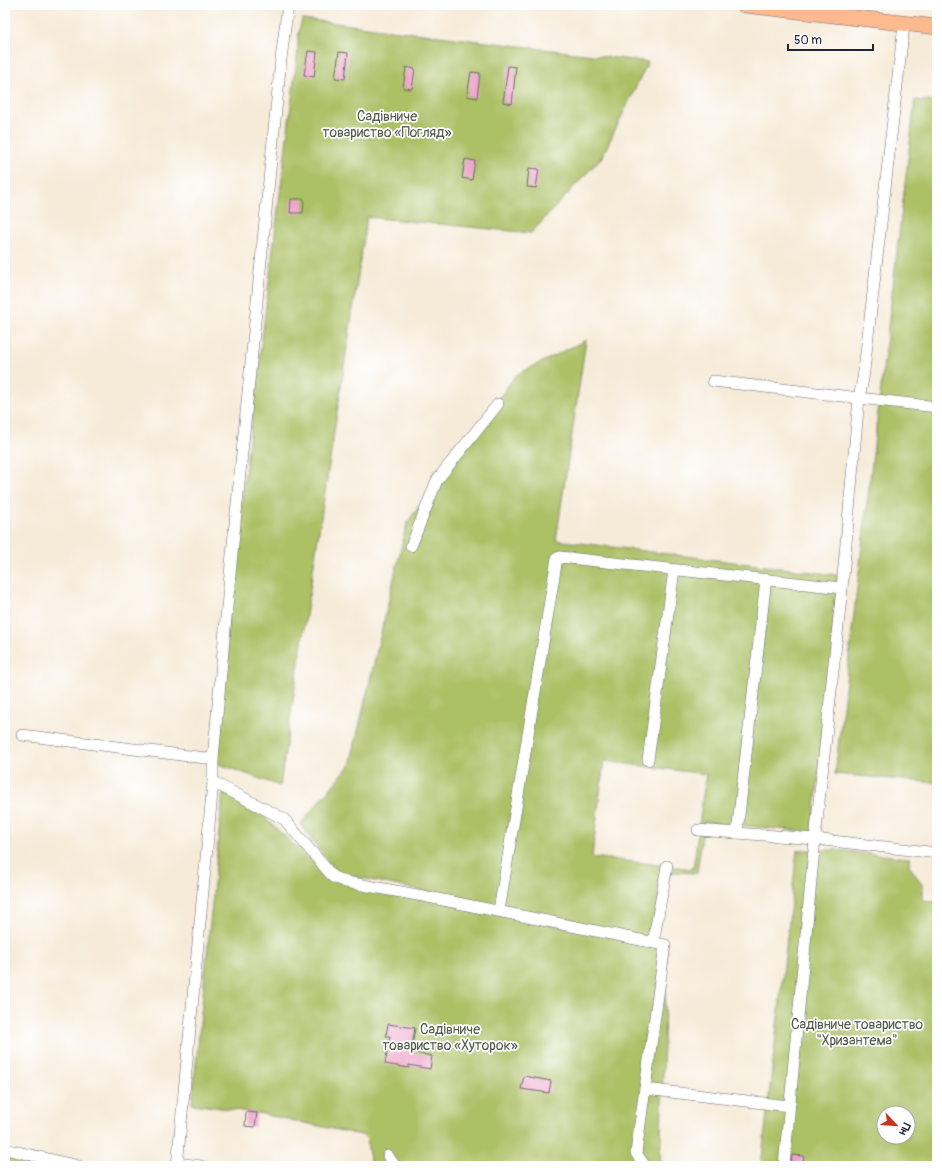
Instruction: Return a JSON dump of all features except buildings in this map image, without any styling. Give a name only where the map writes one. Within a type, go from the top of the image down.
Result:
[{"type":"main road","points":[[744,5],[937,27]]},
{"type":"street","points":[[202,1166],[177,1164],[213,782],[231,564],[281,59],[288,5]]},
{"type":"street","points":[[784,1166],[815,839],[842,588],[859,398],[864,371],[904,24]]},
{"type":"street","points":[[713,381],[937,407]]},
{"type":"street","points":[[411,546],[437,480],[498,404]]},
{"type":"street","points":[[499,911],[558,558],[560,557],[842,588]]},
{"type":"street","points":[[648,760],[674,570]]},
{"type":"street","points":[[737,833],[766,579]]},
{"type":"street","points":[[22,735],[214,759]]},
{"type":"street","points":[[213,782],[284,818],[333,877],[346,882],[665,945],[636,1153],[645,1166]]},
{"type":"street","points":[[698,830],[815,839],[937,853]]},
{"type":"street","points":[[653,943],[667,866]]},
{"type":"street","points":[[645,1089],[789,1106]]},
{"type":"street","points":[[5,1149],[79,1166]]},
{"type":"street","points":[[388,1156],[395,1166]]},
{"type":"green space","name":"Садівниче товариство «Погляд»","points":[[302,19],[648,62],[602,157],[531,233],[367,217],[280,786],[216,763],[230,594],[298,50],[298,36]]},
{"type":"green space","points":[[915,100],[937,102],[937,783],[835,774]]},
{"type":"green space","points":[[586,340],[556,540],[837,575],[841,591],[812,832],[704,822],[697,873],[670,872],[654,939],[337,873],[300,825],[350,765],[407,523],[516,375]],"holes":[[[604,761],[706,774],[693,869],[592,857]]]},
{"type":"green space","name":"Садівниче товариство «Хуторок»","points":[[223,793],[251,805],[332,880],[667,948],[660,1166],[371,1166],[366,1136],[257,1113],[192,1104]]},
{"type":"green space","name":"Садівниче товариство \"Хризантема\"","points":[[797,850],[836,850],[910,858],[909,865],[923,886],[923,900],[937,902],[937,1166],[761,1166]]},
{"type":"green space","points":[[5,1155],[62,1166],[5,1166]]}]
